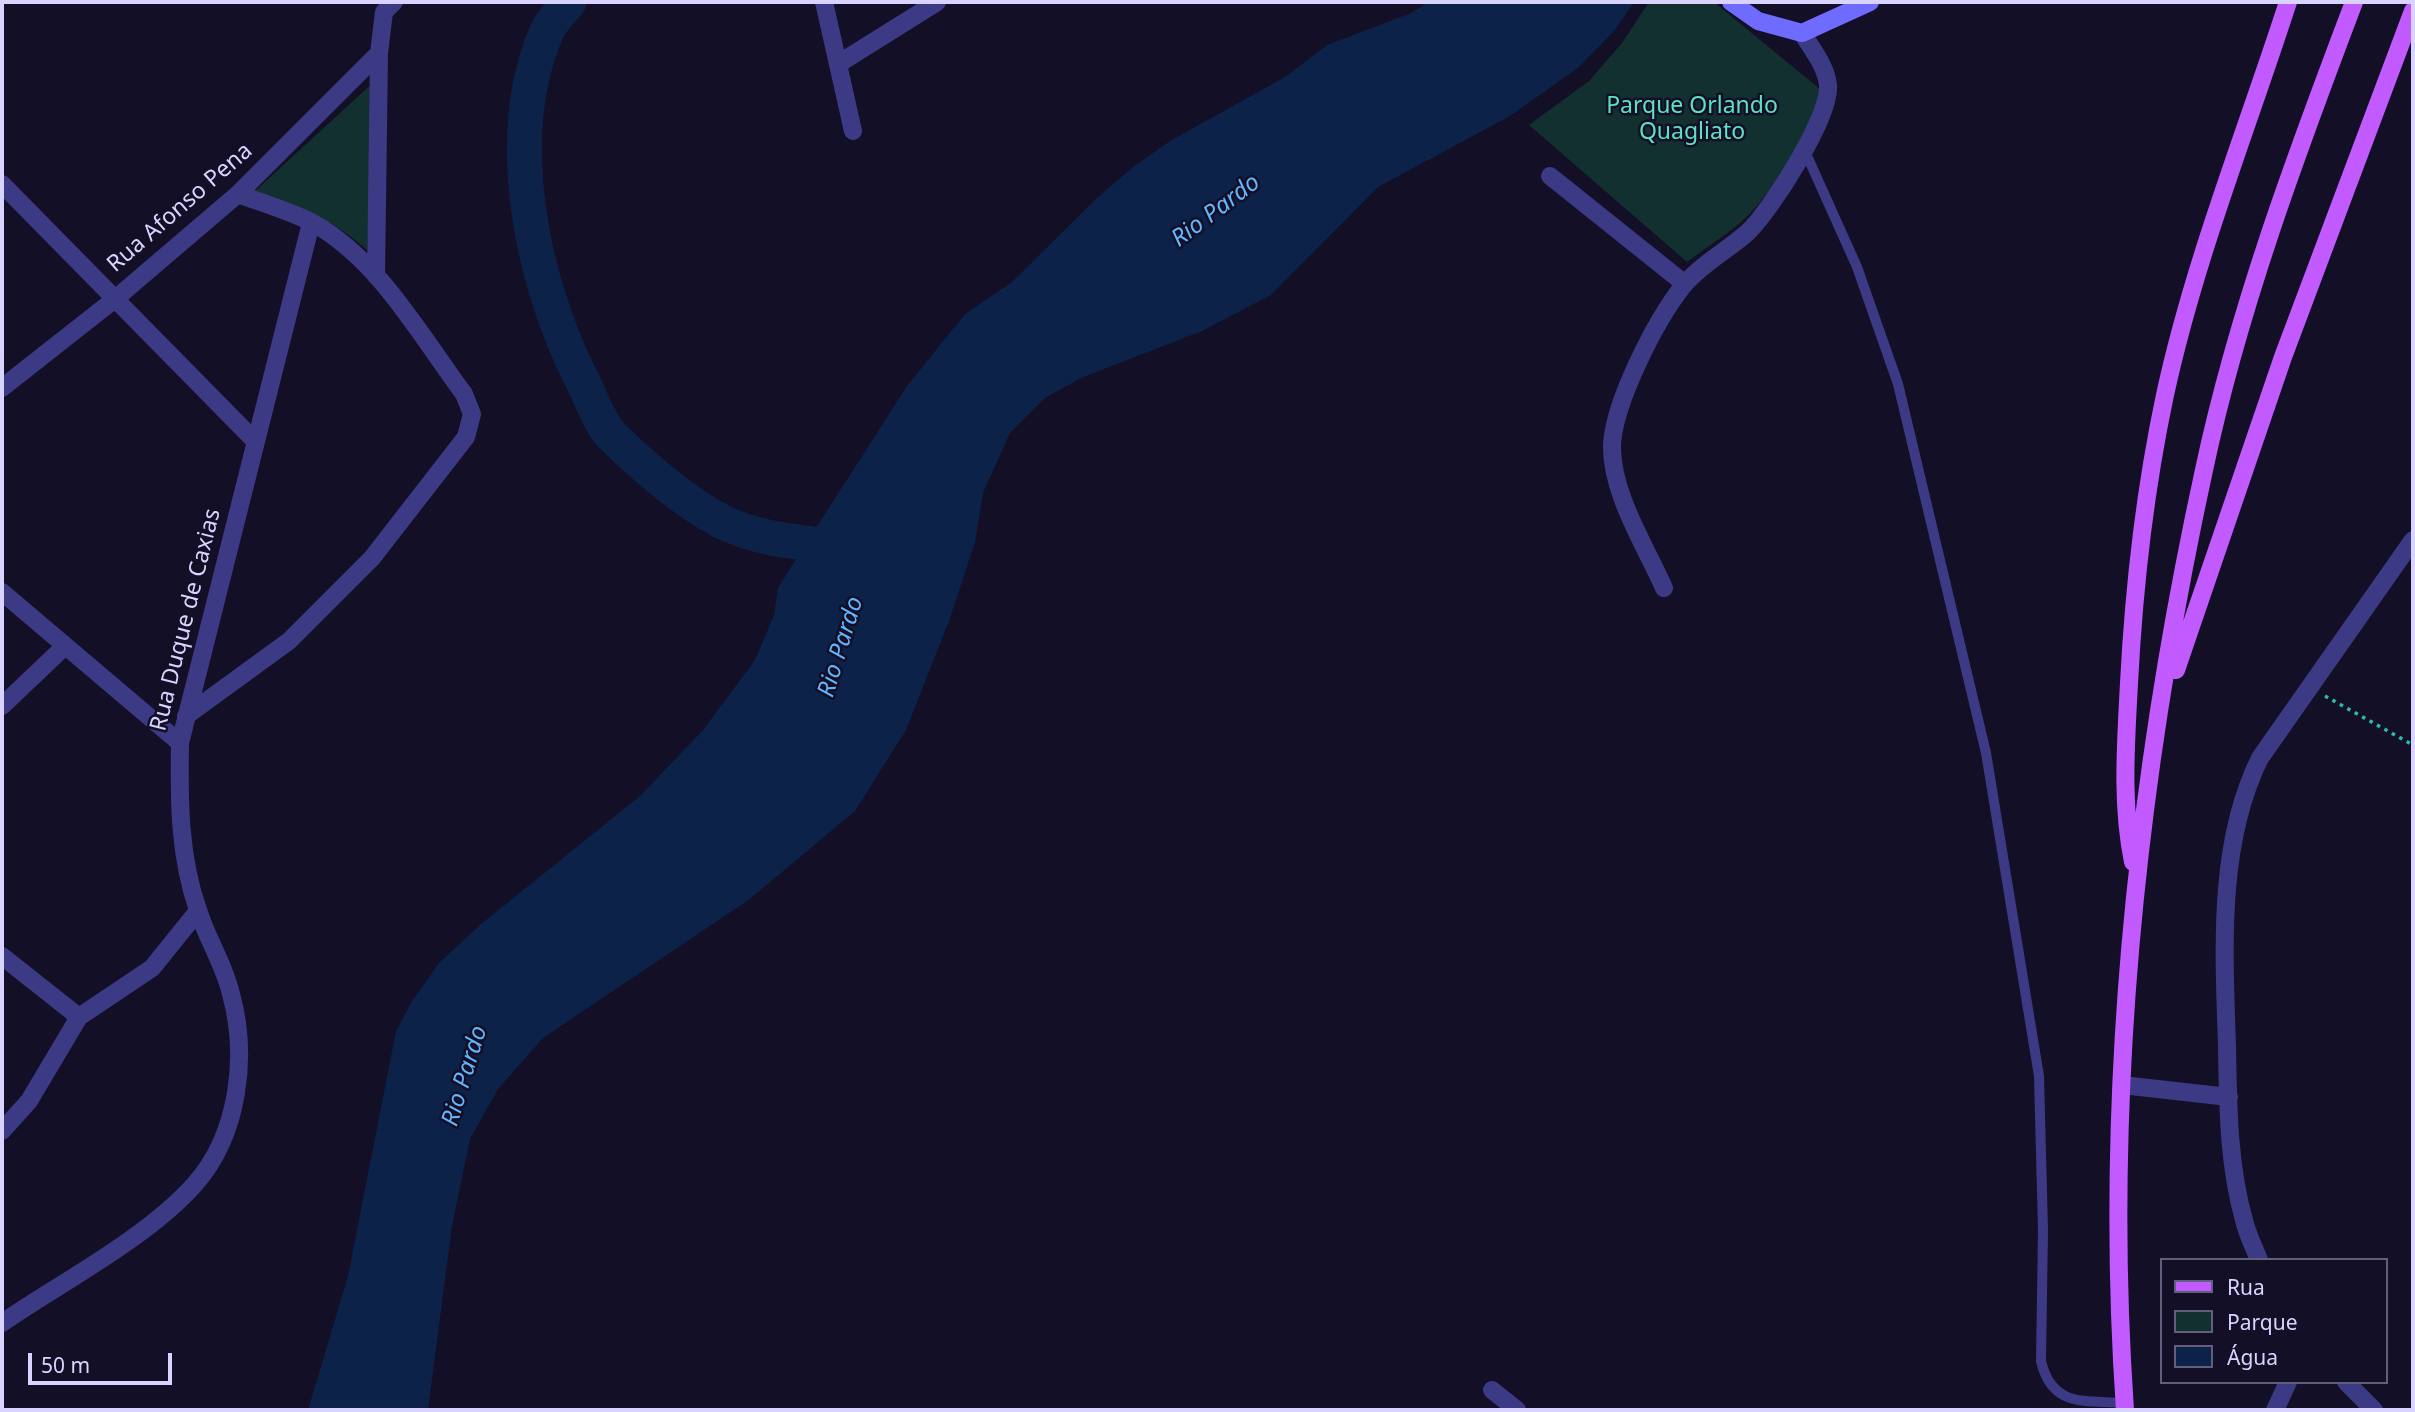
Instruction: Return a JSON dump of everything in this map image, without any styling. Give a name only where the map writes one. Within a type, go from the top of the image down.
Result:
[{"type":"main road","points":[[1731,2],[1758,21],[1802,33],[1870,2]]},
{"type":"main road","points":[[2136,877],[2127,820],[2126,749],[2141,547],[2155,445],[2180,335],[2288,2]]},
{"type":"main road","points":[[2125,1406],[2120,1248],[2122,1084],[2136,877],[2155,733],[2204,468],[2247,306],[2301,142],[2354,2]]},
{"type":"main road","points":[[2155,733],[2283,357],[2413,11]]},
{"type":"street","points":[[824,2],[853,131]]},
{"type":"street","points":[[838,64],[937,2]]},
{"type":"street","points":[[376,276],[379,52],[384,5]]},
{"type":"street","points":[[1664,588],[1615,473],[1612,447],[1614,425],[1651,337],[1685,284],[1762,217],[1787,181],[1804,149],[1827,98],[1828,87],[1822,65],[1802,33]]},
{"type":"street","name":"Rua Afonso Pena","points":[[2,388],[114,299],[238,194],[379,52]]},
{"type":"street","points":[[1550,176],[1685,284]]},
{"type":"street","points":[[2,184],[256,442]]},
{"type":"street","points":[[186,716],[249,672],[317,615],[372,558],[456,453],[471,426],[472,414],[464,394],[376,276],[335,238],[311,222],[238,194]]},
{"type":"street","name":"Rua Duque de Caxias","points":[[2,1323],[156,1219],[197,1182],[226,1131],[240,1073],[238,1031],[231,994],[219,956],[198,911],[180,825],[180,743],[311,222]]},
{"type":"street","points":[[2258,1258],[2244,1221],[2233,1159],[2229,1097],[2226,936],[2237,822],[2247,783],[2260,758],[2413,540]]},
{"type":"street","points":[[2,592],[180,743]]},
{"type":"street","points":[[2,706],[64,647]]},
{"type":"street","points":[[2,1131],[29,1101],[79,1017],[152,968],[198,911]]},
{"type":"street","points":[[2,956],[79,1017]]},
{"type":"street","points":[[2122,1084],[2229,1097]]},
{"type":"street","points":[[2275,1410],[2287,1384]]},
{"type":"street","points":[[2348,1384],[2374,1410]]},
{"type":"street","points":[[1492,1390],[1517,1410]]},
{"type":"lane","points":[[1804,149],[1857,267],[1898,384],[1986,753],[2039,1076],[2043,1230],[2041,1361],[2044,1375],[2057,1394],[2125,1406]]},
{"type":"path","points":[[2308,686],[2413,745]]},
{"type":"green space","name":"Parque Orlando Quagliato","points":[[1649,2],[1714,2],[1821,90],[1803,137],[1786,168],[1765,196],[1740,223],[1687,262],[1529,125],[1589,81],[1622,43]]},
{"type":"green space","points":[[376,80],[367,250],[314,214],[255,191]]},
{"type":"water","name":"Rio Pardo","points":[[1429,2],[1634,2],[1614,31],[1578,68],[1510,116],[1378,187],[1271,295],[1202,331],[1081,378],[1045,398],[1010,433],[983,493],[975,542],[949,621],[906,730],[855,811],[750,899],[543,1038],[498,1089],[470,1139],[452,1226],[428,1410],[308,1410],[348,1276],[396,1031],[411,1003],[438,964],[481,924],[640,796],[703,730],[755,660],[774,615],[778,588],[791,567],[907,386],[965,314],[1012,282],[1096,199],[1133,167],[1170,141],[1285,77],[1327,45],[1411,13]]},
{"type":"waterway","points":[[569,2],[549,27],[533,72],[526,116],[528,208],[549,299],[564,341],[599,417],[607,431],[650,471],[677,493],[721,521],[770,538],[856,549]]}]
